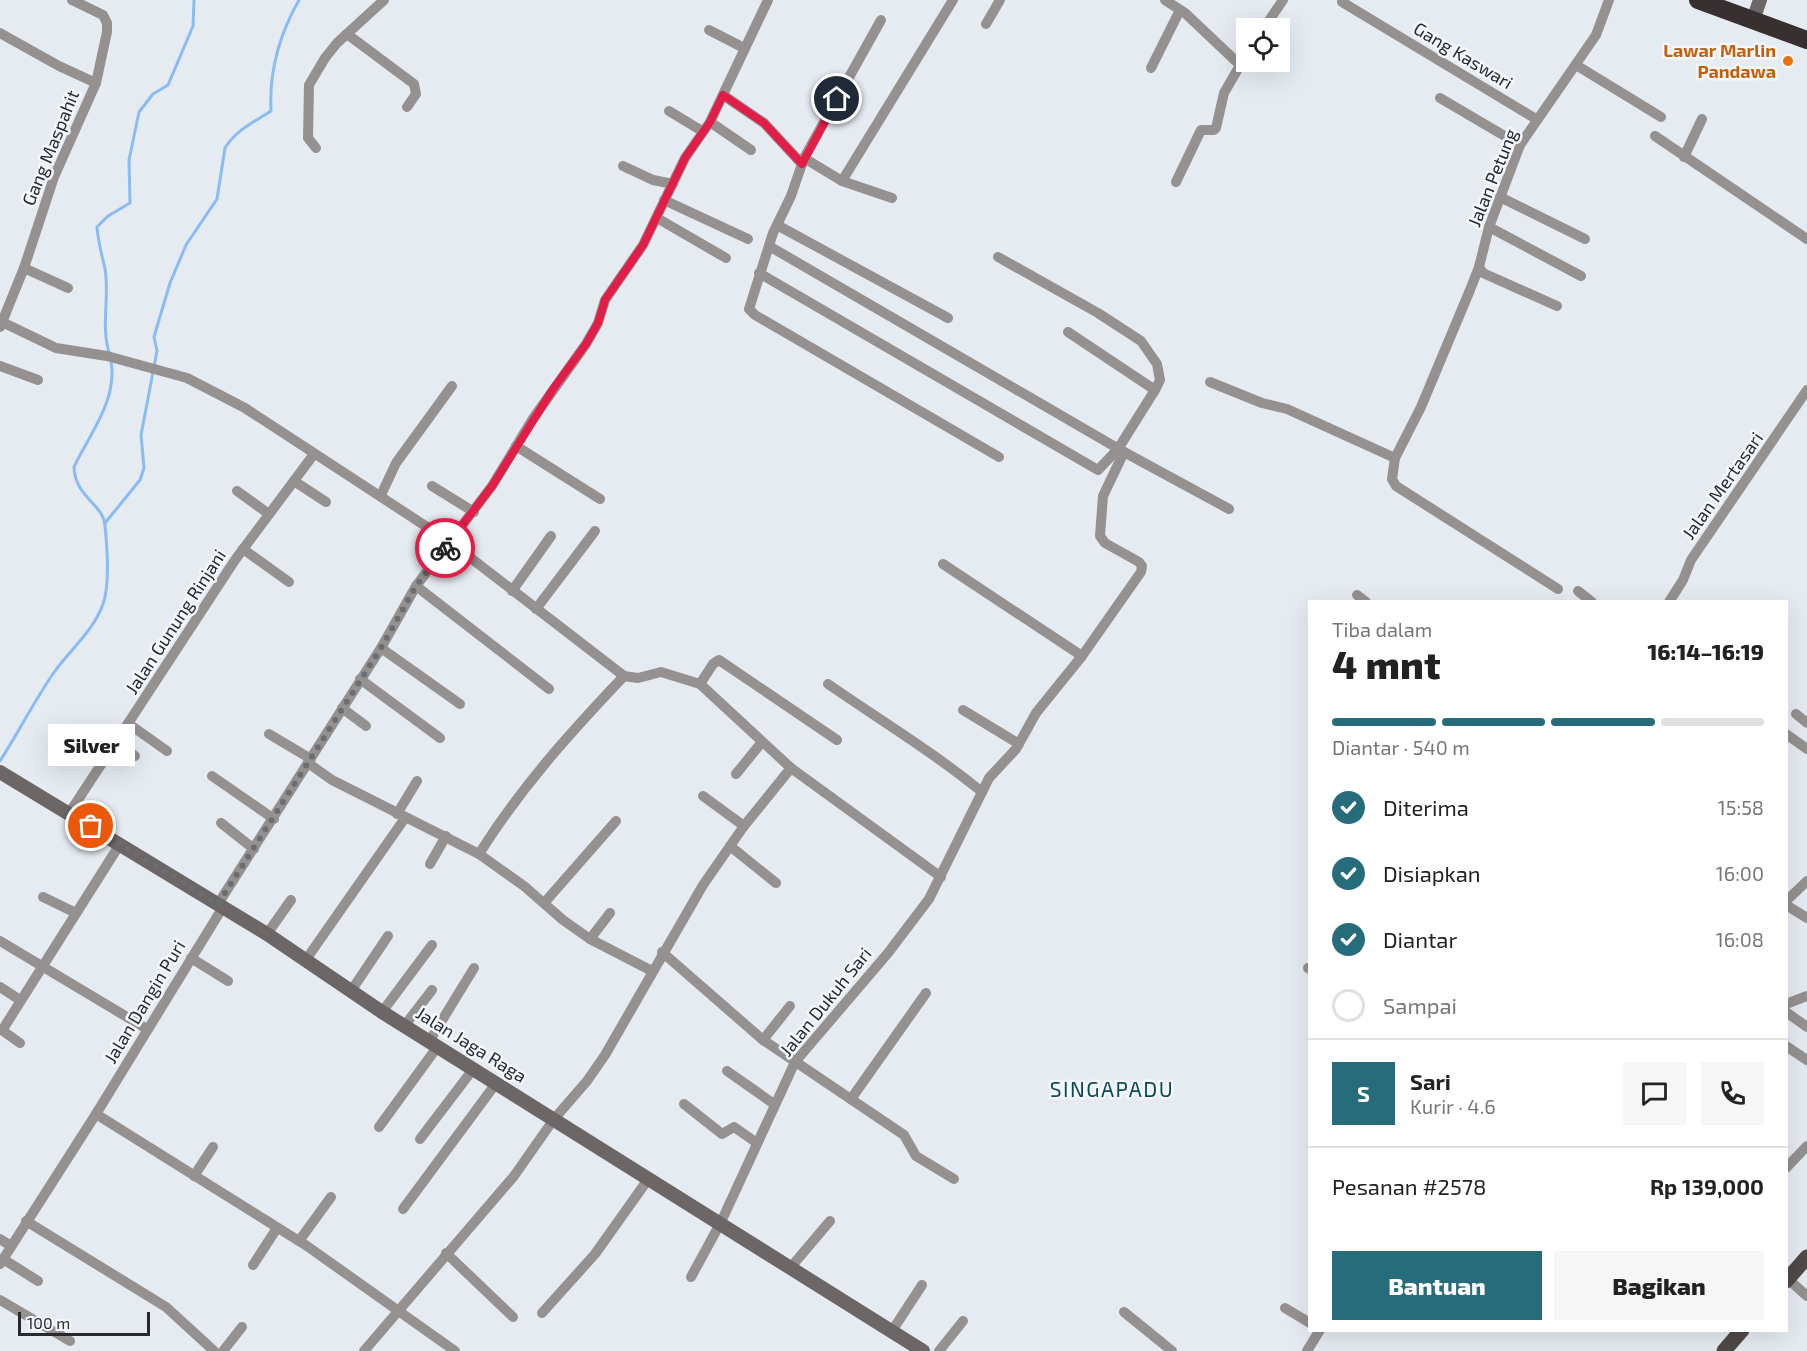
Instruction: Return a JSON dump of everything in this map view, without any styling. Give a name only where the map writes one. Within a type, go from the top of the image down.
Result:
[{"type":"highway","points":[[1698,0],[1807,40]]},
{"type":"main road","points":[[1788,1279],[1807,1257]]},
{"type":"main road","points":[[1726,1350],[1740,1332]]},
{"type":"street","name":"Gang Maspahit","points":[[1,323],[24,268],[54,177],[96,82],[107,23],[103,15],[72,0]]},
{"type":"street","points":[[316,148],[308,138],[309,86],[325,57],[384,0]]},
{"type":"street","name":"Jalan Dangin Puri","points":[[2,1262],[96,1114],[254,849],[381,648],[416,586],[474,512],[553,389],[586,344],[598,323],[605,300],[643,245],[664,200],[702,131],[710,122],[768,0]]},
{"type":"street","points":[[842,181],[953,0]]},
{"type":"street","points":[[986,24],[1000,0]]},
{"type":"street","points":[[1165,0],[1180,10],[1236,61]]},
{"type":"street","points":[[1271,18],[1283,0]]},
{"type":"street","name":"Jalan Petung","points":[[1395,458],[1421,407],[1479,267],[1489,228],[1520,145],[1596,35],[1609,0]]},
{"type":"street","points":[[1753,20],[1760,0]]},
{"type":"street","name":"Gang Kaswari","points":[[1342,2],[1536,119]]},
{"type":"street","points":[[1151,68],[1180,10]]},
{"type":"street","points":[[881,20],[803,161],[798,181],[777,225],[759,273],[750,301],[751,312],[999,457]]},
{"type":"street","points":[[709,30],[744,48]]},
{"type":"street","points":[[0,33],[59,66],[96,82]]},
{"type":"street","points":[[347,34],[414,84],[416,94],[407,107]]},
{"type":"street","points":[[1575,65],[1661,117]]},
{"type":"street","points":[[1176,182],[1201,129],[1214,130],[1216,128],[1224,93],[1236,72]]},
{"type":"street","points":[[723,95],[764,123],[803,161],[842,181],[892,198]]},
{"type":"street","points":[[1440,98],[1520,145]]},
{"type":"street","points":[[669,111],[702,131]]},
{"type":"street","points":[[1684,157],[1702,119]]},
{"type":"street","points":[[710,122],[752,150]]},
{"type":"street","points":[[1655,136],[1807,238]]},
{"type":"street","points":[[624,166],[650,180],[673,184]]},
{"type":"street","points":[[1500,197],[1585,239]]},
{"type":"street","points":[[664,200],[748,239]]},
{"type":"street","points":[[657,218],[726,258]]},
{"type":"street","points":[[777,225],[948,318]]},
{"type":"street","points":[[1489,228],[1581,276]]},
{"type":"street","points":[[769,246],[1121,451],[1229,509]]},
{"type":"street","points":[[759,273],[1094,469],[1102,468],[1121,451],[1155,390],[1160,380],[1157,364],[1141,341],[1098,313],[998,257]]},
{"type":"street","points":[[1479,267],[1483,273],[1557,306]]},
{"type":"street","points":[[24,268],[68,288]]},
{"type":"street","points":[[1,323],[56,348],[107,356],[145,368],[167,372],[212,389],[381,495],[450,542],[624,676],[638,678],[661,672],[700,684],[791,768],[940,877]]},
{"type":"street","points":[[1068,332],[1155,390]]},
{"type":"street","points":[[0,366],[38,380]]},
{"type":"street","points":[[1210,382],[1262,403],[1287,409],[1395,458],[1392,479],[1396,486],[1558,589]]},
{"type":"street","points":[[381,495],[396,463],[452,386]]},
{"type":"street","name":"Jalan Mertasari","points":[[1670,600],[1683,580],[1691,560],[1807,390]]},
{"type":"street","points":[[516,446],[600,500]]},
{"type":"street","name":"Jalan Dukuh Sari","points":[[691,1277],[721,1222],[795,1062],[888,953],[928,899],[993,772],[1019,744],[1035,713],[1082,656],[1142,569],[1139,562],[1105,543],[1100,536],[1103,496],[1121,451]]},
{"type":"street","name":"Jalan Gunung Rinjani","points":[[70,813],[243,549],[314,453]]},
{"type":"street","points":[[294,481],[327,502]]},
{"type":"street","points":[[432,486],[474,512]]},
{"type":"street","points":[[237,491],[268,514]]},
{"type":"street","points":[[536,609],[596,531]]},
{"type":"street","points":[[512,591],[551,536]]},
{"type":"street","points":[[243,549],[289,582]]},
{"type":"street","points":[[943,564],[1082,656]]},
{"type":"street","points":[[416,586],[549,689]]},
{"type":"street","points":[[1578,591],[1589,600]]},
{"type":"street","points":[[381,648],[460,704]]},
{"type":"street","points":[[700,684],[713,664],[719,660],[837,740]]},
{"type":"street","points":[[479,854],[503,816],[557,747],[624,676]]},
{"type":"street","points":[[360,679],[440,738]]},
{"type":"street","points":[[828,684],[932,752],[982,792]]},
{"type":"street","points":[[342,708],[366,726]]},
{"type":"street","points":[[963,711],[1019,744]]},
{"type":"street","points":[[1796,714],[1807,723]]},
{"type":"street","points":[[129,724],[166,751]]},
{"type":"street","points":[[269,735],[309,761],[332,780],[479,854],[545,902],[563,920],[590,939],[652,971]]},
{"type":"street","points":[[1788,735],[1807,749]]},
{"type":"street","points":[[116,742],[135,756]]},
{"type":"street","points":[[736,774],[762,742]]},
{"type":"street","points":[[364,1351],[396,1310],[514,1176],[554,1119],[587,1082],[605,1055],[662,952],[730,846],[791,768]]},
{"type":"street","name":"Jalan Jaga Raga","points":[[2,773],[267,934],[382,1012],[721,1222],[923,1351]]},
{"type":"street","points":[[212,776],[274,819]]},
{"type":"street","points":[[305,961],[401,816],[417,781]]},
{"type":"street","points":[[703,796],[744,826]]},
{"type":"street","points":[[545,902],[616,821]]},
{"type":"street","points":[[221,823],[254,849]]},
{"type":"street","points":[[430,864],[446,836]]},
{"type":"street","points":[[20,1043],[1,1030],[120,844]]},
{"type":"street","points":[[730,846],[776,883]]},
{"type":"street","points":[[1788,901],[1807,881]]},
{"type":"street","points":[[44,897],[76,913]]},
{"type":"street","points":[[267,934],[291,900]]},
{"type":"street","points":[[1788,904],[1807,918]]},
{"type":"street","points":[[590,939],[610,913]]},
{"type":"street","points":[[351,991],[388,936]]},
{"type":"street","points":[[0,941],[147,1029]]},
{"type":"street","points":[[382,1012],[432,945]]},
{"type":"street","points":[[662,952],[763,1040],[904,1135],[916,1156],[954,1179]]},
{"type":"street","points":[[191,958],[228,981]]},
{"type":"street","points":[[379,1127],[434,1043],[474,968]]},
{"type":"street","points":[[0,987],[20,1000]]},
{"type":"street","points":[[405,1025],[432,990]]},
{"type":"street","points":[[851,1099],[926,993]]},
{"type":"street","points":[[1807,997],[1788,1004],[1807,1027]]},
{"type":"street","points":[[763,1040],[790,1006]]},
{"type":"street","points":[[1788,1047],[1807,1060]]},
{"type":"street","points":[[420,1139],[474,1068]]},
{"type":"street","points":[[727,1071],[774,1104]]},
{"type":"street","points":[[403,1209],[497,1082]]},
{"type":"street","points":[[684,1104],[722,1134],[734,1127],[757,1143]]},
{"type":"street","points":[[96,1114],[299,1241],[455,1351]]},
{"type":"street","points":[[1788,1166],[1807,1146]]},
{"type":"street","points":[[194,1176],[213,1147]]},
{"type":"street","points":[[542,1313],[595,1254],[649,1179]]},
{"type":"street","points":[[299,1241],[332,1197]]},
{"type":"street","points":[[26,1221],[166,1307],[214,1351]]},
{"type":"street","points":[[791,1267],[830,1221]]},
{"type":"street","points":[[253,1265],[278,1228]]},
{"type":"street","points":[[0,1239],[11,1246]]},
{"type":"street","points":[[446,1253],[513,1317]]},
{"type":"street","points":[[2,1262],[38,1281]]},
{"type":"street","points":[[1788,1281],[1807,1296]]},
{"type":"street","points":[[892,1331],[922,1285]]},
{"type":"street","points":[[0,1300],[70,1341]]},
{"type":"street","points":[[1285,1308],[1308,1322]]},
{"type":"street","points":[[1124,1312],[1172,1351]]},
{"type":"street","points":[[939,1351],[963,1321]]},
{"type":"street","points":[[223,1351],[242,1327]]},
{"type":"street","points":[[1307,1351],[1319,1332]]},
{"type":"waterway","points":[[110,355],[105,323],[105,269],[97,227],[108,216],[130,203],[129,160],[139,112],[153,94],[168,85],[193,26],[194,0]]},
{"type":"waterway","points":[[105,523],[140,480],[144,468],[141,435],[157,351],[154,337],[170,283],[186,245],[217,199],[225,148],[240,131],[271,111],[272,82],[277,54],[286,26],[299,0]]},
{"type":"waterway","points":[[0,761],[48,682],[88,631],[103,604],[107,587],[105,526],[100,512],[79,486],[74,467],[106,403],[112,375],[111,361]]},
{"type":"way so far","points":[[91,826],[218,904],[381,648],[416,586],[445,548]]},
{"type":"place","name":"Lawar Marlin Pandawa","points":[[1788,61]]},
{"type":"place","name":"Silver","points":[[91,826]]},
{"type":"district","name":"SINGAPADU","points":[[1112,1090]]},
{"type":"route","points":[[445,548],[492,486],[522,436],[594,331],[605,300],[643,245],[685,158],[710,122],[723,95],[764,123],[802,164],[837,99]]}]
